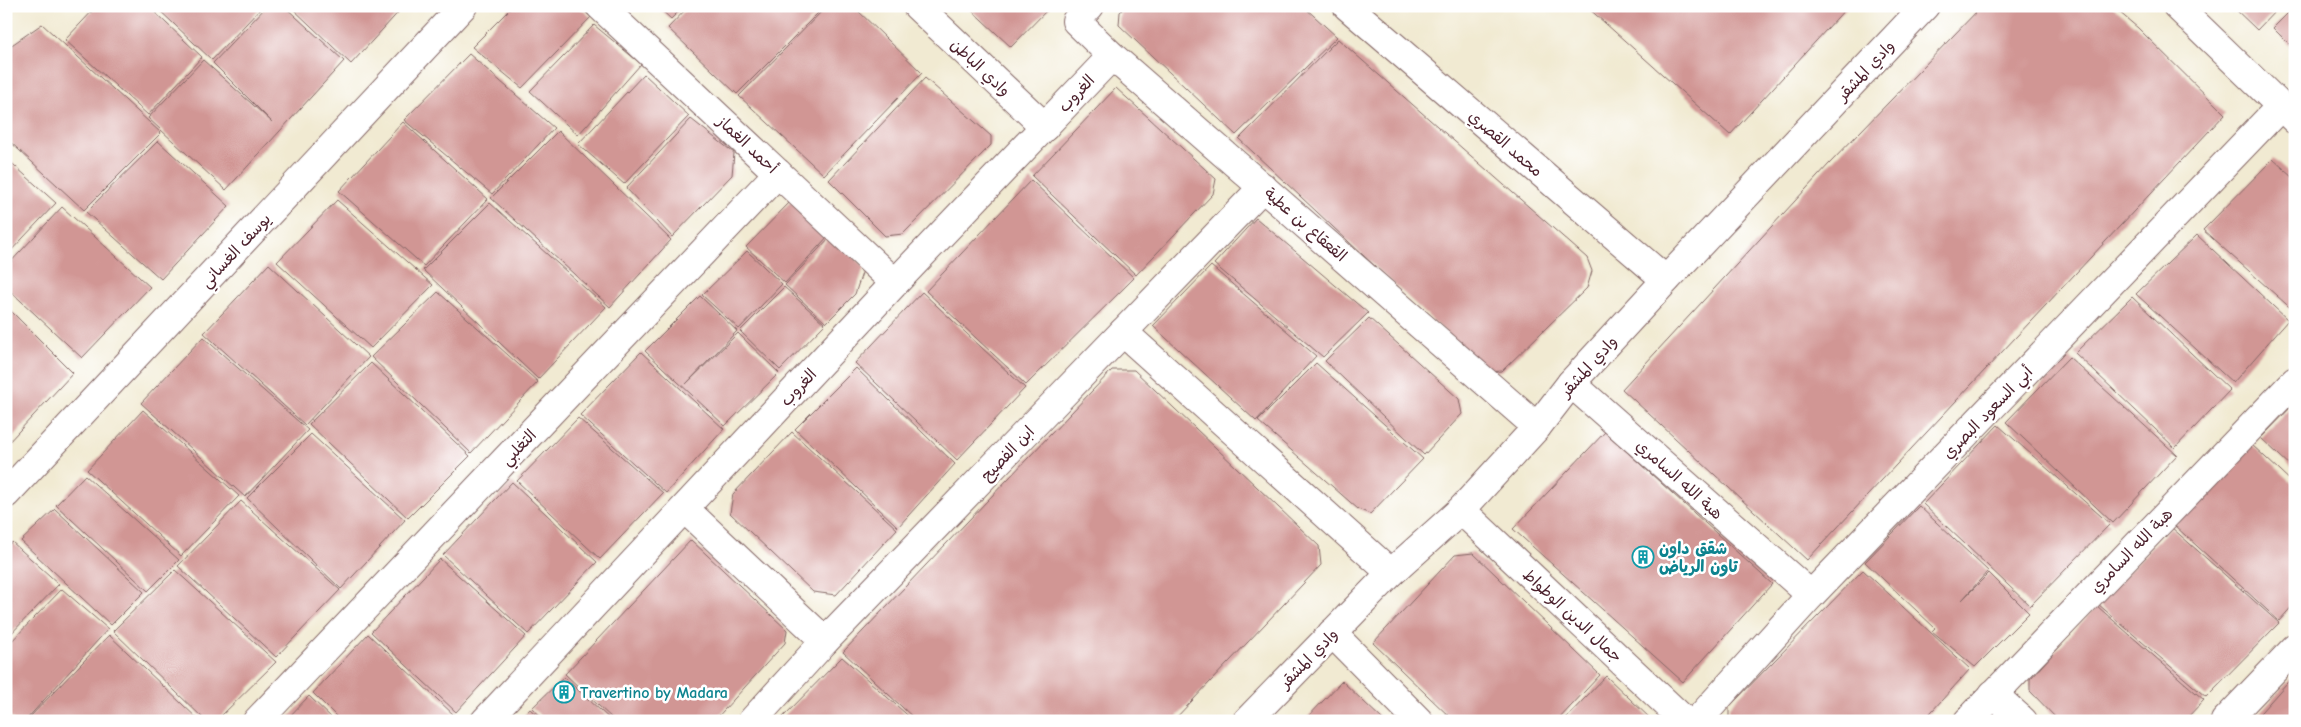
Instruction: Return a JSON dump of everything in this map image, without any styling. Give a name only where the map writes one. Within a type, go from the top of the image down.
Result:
[{"type":"street","name":"يوسف الغساني","points":[[6,494],[463,6]]},
{"type":"street","name":"أحمد الغماز","points":[[600,6],[895,283]]},
{"type":"street","name":"وادي الباطن","points":[[917,6],[1045,127]]},
{"type":"street","name":"محمد القصري","points":[[1347,6],[1666,280]]},
{"type":"street","name":"وادي المشقر","points":[[1247,721],[1391,573],[1461,510],[1537,427],[1571,383],[1925,6]]},
{"type":"street","points":[[2177,6],[2287,114]]},
{"type":"street","name":"القعقاع بن عطية","points":[[1083,14],[1112,56],[1537,427]]},
{"type":"street","name":"الغروب","points":[[486,721],[895,283],[1112,56]]},
{"type":"street","name":"أبي السعود البصري","points":[[1697,721],[1811,595],[2287,114]]},
{"type":"street","name":"التغلبي","points":[[257,721],[778,173]]},
{"type":"street","name":"ابن الفصيح","points":[[752,721],[825,641],[1263,186]]},
{"type":"street","points":[[1123,332],[1391,573]]},
{"type":"street","name":"هبة الله السامري","points":[[1968,721],[2295,381]]},
{"type":"street","name":"هبة الله السامري","points":[[1571,383],[1811,595]]},
{"type":"street","points":[[685,509],[825,641]]},
{"type":"street","name":"جمال الدين الوطواط","points":[[1461,510],[1685,721]]},
{"type":"street","points":[[1332,633],[1419,721]]},
{"type":"street","points":[[2225,721],[2295,648]]},
{"type":"street","points":[[1993,694],[2023,721]]},
{"type":"building","points":[[97,6],[148,6],[202,57],[148,115],[65,40]]},
{"type":"building","points":[[155,6],[263,6],[212,60]]},
{"type":"building","points":[[267,6],[284,6],[344,61],[226,190],[148,118],[203,60],[272,122],[213,63]]},
{"type":"building","points":[[290,6],[404,6],[351,64]]},
{"type":"building","points":[[513,6],[578,6],[591,17],[522,88],[472,47]]},
{"type":"building","points":[[657,6],[684,6],[671,19]]},
{"type":"building","points":[[689,6],[825,6],[737,94],[668,28]]},
{"type":"building","points":[[827,6],[853,6],[922,73],[824,175],[739,96]]},
{"type":"building","points":[[967,6],[1051,6],[1011,47]]},
{"type":"building","points":[[1126,6],[1303,6],[1337,37],[1236,135],[1119,25],[1120,12]]},
{"type":"building","points":[[1586,6],[1848,6],[1730,135]]},
{"type":"building","points":[[1982,6],[2112,6],[2138,28],[2225,114],[1807,560],[1622,389],[1829,164]]},
{"type":"building","points":[[2232,6],[2280,6],[2257,30]]},
{"type":"building","points":[[2295,6],[2295,50],[2273,28]]},
{"type":"building","points":[[42,24],[161,133],[84,210],[6,138],[6,49]]},
{"type":"building","points":[[594,25],[641,64],[578,135],[530,91]]},
{"type":"building","points":[[1338,39],[1587,258],[1592,271],[1587,288],[1502,371],[1488,372],[1239,139]]},
{"type":"building","points":[[469,54],[554,128],[492,194],[404,120]]},
{"type":"building","points":[[644,74],[689,116],[624,184],[578,144]]},
{"type":"building","points":[[925,78],[991,136],[991,145],[903,234],[885,236],[829,180]]},
{"type":"building","points":[[1116,88],[1216,179],[1213,194],[1136,275],[1032,176]]},
{"type":"building","points":[[691,119],[734,153],[732,175],[672,237],[626,188]]},
{"type":"building","points":[[403,122],[488,199],[424,266],[339,191]]},
{"type":"building","points":[[558,131],[671,240],[610,307],[491,198]]},
{"type":"building","points":[[158,141],[229,206],[161,279],[86,212]]},
{"type":"building","points":[[6,158],[56,203],[6,256]]},
{"type":"building","points":[[2273,159],[2295,179],[2295,312],[2203,230]]},
{"type":"building","points":[[1031,180],[1134,278],[1026,385],[926,291]]},
{"type":"building","points":[[793,199],[830,234],[785,283],[746,247]]},
{"type":"building","points":[[337,200],[433,285],[371,348],[277,262]]},
{"type":"building","points":[[490,203],[606,307],[538,379],[423,270]]},
{"type":"building","points":[[62,207],[150,287],[82,358],[6,287],[6,267]]},
{"type":"building","points":[[1256,218],[1368,313],[1323,357],[1214,264]]},
{"type":"building","points":[[2197,235],[2288,320],[2233,383],[2136,294]]},
{"type":"building","points":[[831,236],[864,267],[855,294],[826,323],[785,285]]},
{"type":"building","points":[[747,251],[782,284],[739,329],[702,295]]},
{"type":"building","points":[[269,264],[369,357],[305,425],[204,333]]},
{"type":"building","points":[[1211,266],[1316,356],[1256,421],[1153,326]]},
{"type":"building","points":[[784,287],[825,324],[780,370],[740,331]]},
{"type":"building","points":[[438,292],[538,382],[471,453],[371,357]]},
{"type":"building","points":[[922,292],[1025,388],[957,460],[855,363]]},
{"type":"building","points":[[700,296],[737,331],[686,384],[738,333],[779,373],[725,426],[645,351]]},
{"type":"building","points":[[2132,297],[2230,390],[2175,448],[2075,353]]},
{"type":"building","points":[[6,306],[73,373],[6,445]]},
{"type":"building","points":[[1369,318],[1459,399],[1462,414],[1424,455],[1325,361]]},
{"type":"building","points":[[203,337],[308,430],[245,497],[141,403]]},
{"type":"building","points":[[641,352],[724,429],[666,493],[580,415]]},
{"type":"building","points":[[2069,357],[2177,455],[2113,523],[2006,422]]},
{"type":"building","points":[[371,363],[470,456],[408,518],[309,424]]},
{"type":"building","points":[[1316,363],[1423,459],[1370,514],[1358,509],[1258,421]]},
{"type":"building","points":[[856,368],[955,464],[898,527],[795,429]]},
{"type":"building","points":[[1112,370],[1134,370],[1319,546],[1321,565],[1173,721],[917,721],[843,652]]},
{"type":"building","points":[[2295,403],[2295,470],[2261,438]]},
{"type":"building","points":[[143,410],[239,496],[181,556],[87,470]]},
{"type":"building","points":[[578,418],[663,493],[600,559],[517,481]]},
{"type":"building","points":[[1998,425],[2110,524],[2030,606],[1923,504]]},
{"type":"building","points":[[792,432],[897,529],[836,595],[813,592],[730,513],[733,494]]},
{"type":"building","name":"شقق داون تاون الرياض","points":[[1605,432],[1772,584],[1683,682],[1513,529]]},
{"type":"building","points":[[311,434],[405,520],[341,589],[247,498]]},
{"type":"building","points":[[2251,444],[2295,485],[2295,603],[2279,621],[2174,525]]},
{"type":"building","points":[[85,475],[179,560],[148,591],[56,505]]},
{"type":"building","points":[[512,482],[597,562],[528,634],[443,555]]},
{"type":"building","points":[[241,501],[340,590],[276,657],[178,566]]},
{"type":"building","points":[[1919,506],[1988,571],[1962,600],[1989,573],[2029,613],[1975,667],[1932,631],[1935,628],[1865,562]]},
{"type":"building","points":[[55,509],[144,592],[111,625],[21,541]]},
{"type":"building","points":[[2171,527],[2279,623],[2206,697],[2098,604]]},
{"type":"building","points":[[691,540],[787,630],[785,643],[714,721],[615,721],[565,674]]},
{"type":"building","points":[[12,542],[59,584],[6,639],[6,547]]},
{"type":"building","points":[[1473,553],[1600,675],[1557,721],[1454,721],[1373,643],[1455,555]]},
{"type":"building","points":[[440,559],[526,636],[456,712],[371,632]]},
{"type":"building","points":[[175,570],[276,662],[216,721],[206,721],[113,631]]},
{"type":"building","points":[[1863,570],[1970,669],[1923,721],[1729,721],[1729,707]]},
{"type":"building","points":[[62,589],[108,629],[25,721],[15,721],[6,713],[6,647]]},
{"type":"building","points":[[2097,606],[2204,700],[2184,721],[2059,721],[2030,691],[2030,679]]},
{"type":"building","points":[[368,634],[455,716],[450,721],[341,721],[313,693]]},
{"type":"building","points":[[109,635],[200,721],[26,721]]},
{"type":"building","points":[[842,657],[914,721],[779,721]]},
{"type":"building","points":[[2295,674],[2295,721],[2253,721]]},
{"type":"building","points":[[1606,676],[1653,721],[1563,721]]},
{"type":"building","name":"Travertino by Madara","points":[[564,677],[612,721],[546,721],[532,708]]},
{"type":"building","points":[[1342,681],[1384,721],[1304,721]]},
{"type":"building","points":[[309,696],[335,721],[285,721]]},
{"type":"building","name":"Travertino by Madara","points":[[530,709],[543,721],[519,721]]},
{"type":"place","name":"شقق داون تاون الرياض","points":[[1643,557]]},
{"type":"place","name":"Travertino by Madara","points":[[564,692]]}]
